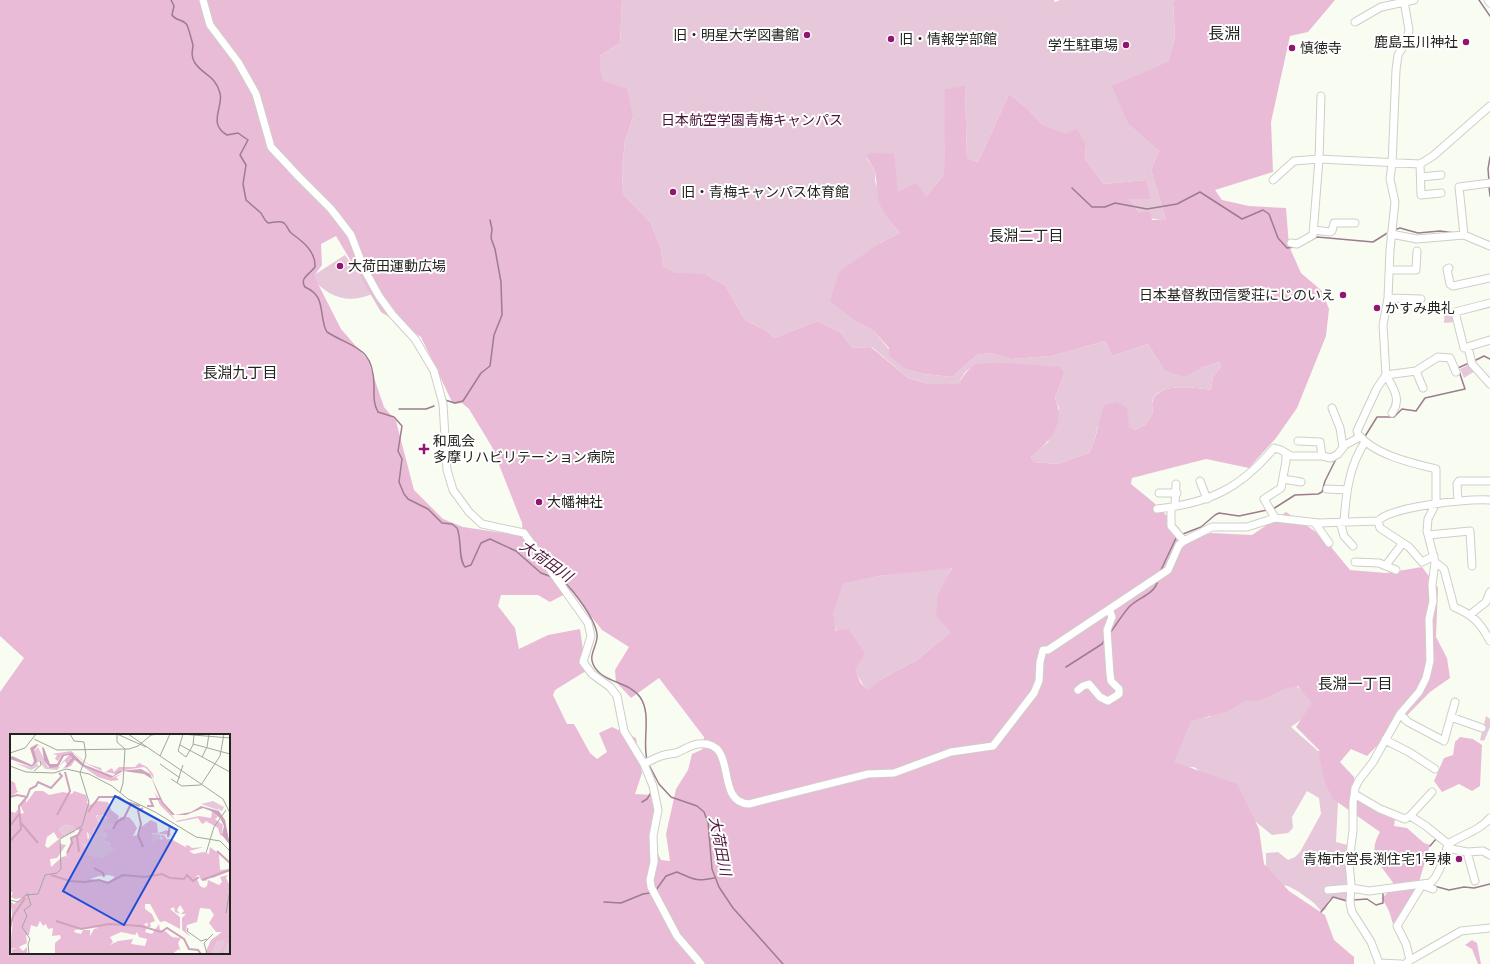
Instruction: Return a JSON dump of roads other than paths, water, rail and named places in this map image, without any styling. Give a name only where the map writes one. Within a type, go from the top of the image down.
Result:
[{"type":"street","points":[[203,0],[210,25],[238,62],[256,94],[271,146],[331,209],[351,235],[364,269],[379,296],[392,314],[415,338],[434,372],[443,404],[447,470],[453,490],[469,512],[482,524],[524,533],[590,627],[592,636],[583,662],[592,674],[610,687],[617,696],[624,732],[647,762],[654,789],[658,810],[653,836],[654,862],[650,880],[651,887],[677,936],[700,964]]},
{"type":"street","points":[[1355,22],[1381,7],[1414,0]]},
{"type":"street","points":[[1392,412],[1396,406],[1396,392],[1386,376],[1383,325],[1388,298],[1394,202],[1390,179],[1396,70],[1398,54],[1407,40],[1409,30],[1404,1]]},
{"type":"street","points":[[1291,243],[1297,244],[1313,235],[1322,96]]},
{"type":"street","points":[[1273,180],[1294,161],[1319,158],[1392,164],[1420,164],[1433,156],[1490,106]]},
{"type":"street","points":[[1420,164],[1421,194],[1441,193]]},
{"type":"street","points":[[1421,177],[1442,175]]},
{"type":"street","points":[[1464,233],[1459,187],[1488,183]]},
{"type":"street","points":[[1314,230],[1330,232],[1332,231],[1334,223],[1355,223]]},
{"type":"street","points":[[1392,231],[1417,239],[1464,233],[1490,246]]},
{"type":"street","points":[[1390,270],[1416,270],[1417,251]]},
{"type":"street","points":[[1449,268],[1447,269],[1450,284],[1453,286],[1490,278]]},
{"type":"street","points":[[1388,298],[1421,298]]},
{"type":"street","points":[[1490,304],[1455,312],[1464,348],[1490,340]]},
{"type":"street","points":[[1468,347],[1472,362],[1490,384]]},
{"type":"street","points":[[1401,964],[1378,964],[1371,942],[1350,908],[1351,888],[1349,862],[1353,831],[1353,802],[1359,780],[1400,714],[1419,692],[1428,672],[1429,619],[1433,601],[1432,584],[1434,559],[1428,535],[1427,523],[1436,503],[1436,470],[1403,461],[1363,440],[1357,431],[1377,388],[1386,376],[1416,371],[1438,357],[1450,358],[1456,372]]},
{"type":"street","points":[[1416,371],[1422,388]]},
{"type":"street","points":[[1332,408],[1340,428],[1344,447]]},
{"type":"street","points":[[1157,509],[1173,507],[1217,496],[1242,479],[1274,448],[1291,456],[1322,456],[1332,458],[1344,447],[1363,440]]},
{"type":"street","points":[[1352,546],[1344,536],[1342,522],[1354,459],[1363,440]]},
{"type":"street","points":[[1298,441],[1320,442],[1322,456]]},
{"type":"street","points":[[1275,518],[1264,499],[1281,488],[1286,454]]},
{"type":"street","points":[[1283,479],[1301,482]]},
{"type":"street","points":[[1200,481],[1207,499]]},
{"type":"street","points":[[1458,501],[1457,484],[1459,481],[1490,481]]},
{"type":"street","points":[[1176,484],[1171,526],[1184,541]]},
{"type":"street","points":[[1327,489],[1347,490]]},
{"type":"street","points":[[1159,493],[1176,493]]},
{"type":"street","points":[[647,762],[692,745],[711,745],[715,747],[723,758],[733,795],[740,802],[749,804],[868,774],[894,773],[957,751],[993,746],[1034,693],[1039,681],[1040,662],[1043,650],[1048,650],[1168,570],[1176,550],[1184,541],[1212,527],[1247,527],[1275,518],[1315,523],[1378,521],[1386,515],[1436,503],[1490,500]]},
{"type":"street","points":[[1378,521],[1380,528],[1402,544],[1409,547],[1422,562],[1434,559]]},
{"type":"street","points":[[1315,523],[1329,543]]},
{"type":"street","points":[[1428,535],[1470,531],[1472,566]]},
{"type":"street","points":[[1386,565],[1402,544]]},
{"type":"street","points":[[1434,559],[1444,569],[1454,607],[1471,614],[1488,632],[1490,641]]},
{"type":"street","points":[[1355,562],[1379,562],[1396,570]]},
{"type":"street","points":[[1471,614],[1486,602],[1490,592]]},
{"type":"street","points":[[1078,690],[1089,684],[1100,698],[1108,701],[1119,694],[1119,689],[1111,681],[1110,674],[1107,630],[1112,617],[1109,609]]},
{"type":"street","points":[[1400,714],[1408,722],[1444,741],[1455,702]]},
{"type":"street","points":[[1451,717],[1482,728]]},
{"type":"street","points":[[1385,740],[1409,752],[1435,769]]},
{"type":"street","points":[[1356,795],[1380,809],[1404,819],[1410,816],[1432,792]]},
{"type":"street","points":[[1410,816],[1426,826],[1448,846],[1467,852],[1483,851],[1490,855]]},
{"type":"street","points":[[1490,818],[1475,830],[1458,838],[1448,846],[1434,880],[1422,887],[1397,926],[1406,944],[1407,962],[1461,931],[1490,928]]},
{"type":"street","points":[[1467,852],[1475,881]]},
{"type":"street","points":[[1328,890],[1351,888],[1369,891],[1393,887],[1422,887],[1432,889]]},
{"type":"waterway","name":"大荷田川","points":[[171,0],[174,6],[172,15],[188,26],[193,45],[192,54],[194,61],[218,87],[221,98],[217,120],[218,125],[227,135],[238,133],[248,140],[240,155],[246,165],[243,184],[246,200],[261,213],[268,223],[284,223],[291,233],[304,243],[311,251],[315,261],[315,267],[303,281],[305,287],[319,299],[323,321],[327,332],[360,350],[366,356],[373,372],[376,409],[378,412],[394,417],[402,426],[398,451],[402,459],[399,482],[404,494],[408,499],[428,509],[442,523],[452,524],[457,528],[462,559],[465,567],[471,565],[481,543],[490,539],[516,551],[541,573],[552,577]]},
{"type":"waterway","points":[[1479,0],[1490,16]]},
{"type":"waterway","points":[[1489,181],[1488,169],[1490,157]]},
{"type":"waterway","points":[[1489,187],[1490,196]]},
{"type":"waterway","points":[[1072,188],[1092,207],[1105,207],[1115,203],[1147,209],[1177,204],[1200,192],[1242,219],[1263,210],[1269,214],[1278,238],[1287,248],[1295,247]]},
{"type":"waterway","points":[[445,400],[455,403],[463,401],[481,373],[490,366],[494,335],[502,315],[501,282],[495,249],[491,238],[492,229],[490,220]]},
{"type":"waterway","points":[[1394,230],[1400,228],[1418,233],[1440,231],[1455,233]]},
{"type":"waterway","points":[[1311,240],[1317,237],[1373,242],[1389,232]]},
{"type":"waterway","points":[[1474,361],[1484,356],[1490,359]]},
{"type":"waterway","points":[[1364,438],[1377,417],[1394,417],[1402,409],[1416,411],[1425,398],[1465,389],[1458,368],[1469,363]]},
{"type":"waterway","points":[[399,409],[426,409],[434,406]]},
{"type":"waterway","points":[[1273,509],[1295,495],[1318,494],[1322,492],[1325,481],[1336,459]]},
{"type":"waterway","points":[[1183,534],[1201,527],[1219,513],[1239,516],[1267,510]]},
{"type":"waterway","points":[[1160,572],[1177,536]]},
{"type":"waterway","name":"大荷田川","points":[[561,579],[572,590],[584,606],[594,624],[597,638],[592,654],[593,664],[602,675],[635,692],[644,704],[647,760]]},
{"type":"waterway","points":[[1110,633],[1129,607],[1150,592],[1158,580]]},
{"type":"waterway","points":[[1066,667],[1102,644],[1105,639]]},
{"type":"waterway","name":"大荷田川","points":[[649,765],[659,784],[671,797],[697,806],[704,812],[708,822],[712,869],[719,887],[733,908],[783,964]]},
{"type":"waterway","points":[[642,802],[647,799],[652,791]]},
{"type":"waterway","points":[[1430,846],[1436,839],[1440,842]]},
{"type":"waterway","points":[[656,890],[666,876],[677,872],[695,879],[703,880],[714,878]]},
{"type":"waterway","points":[[1434,886],[1449,890],[1464,887],[1474,888],[1490,884]]},
{"type":"waterway","points":[[1353,900],[1367,899],[1376,905],[1383,903],[1383,891]]},
{"type":"waterway","points":[[604,902],[621,903],[643,894],[650,893]]},
{"type":"waterway","points":[[1321,912],[1333,897],[1347,901]]},
{"type":"place","name":"旧・明星大学図書館","points":[[807,35]]},
{"type":"place","name":"旧・情報学部館","points":[[891,39]]},
{"type":"place","name":"鹿島玉川神社","points":[[1466,42]]},
{"type":"place","name":"学生駐車場","points":[[1126,45]]},
{"type":"place","name":"慎徳寺","points":[[1292,48]]},
{"type":"place","name":"旧・青梅キャンパス体育館","points":[[673,192]]},
{"type":"place","name":"大荷田運動広場","points":[[340,266]]},
{"type":"place","name":"日本基督教団信愛荘にじのいえ","points":[[1343,295]]},
{"type":"place","name":"かすみ典礼","points":[[1377,308]]},
{"type":"place","name":"和風会 多摩リハビリテーション病院","points":[[424,449]]},
{"type":"place","name":"大幡神社","points":[[539,502]]},
{"type":"place","name":"青梅市営長渕住宅1号棟","points":[[1459,859]]},
{"type":"district","name":"長淵","points":[[1224,33]]},
{"type":"district","name":"長淵二丁目","points":[[1026,236]]},
{"type":"district","name":"長淵九丁目","points":[[240,373]]},
{"type":"district","name":"長淵一丁目","points":[[1355,684]]},
{"type":"park label","name":"日本航空学園青梅キャンパス","points":[[752,120]]}]
